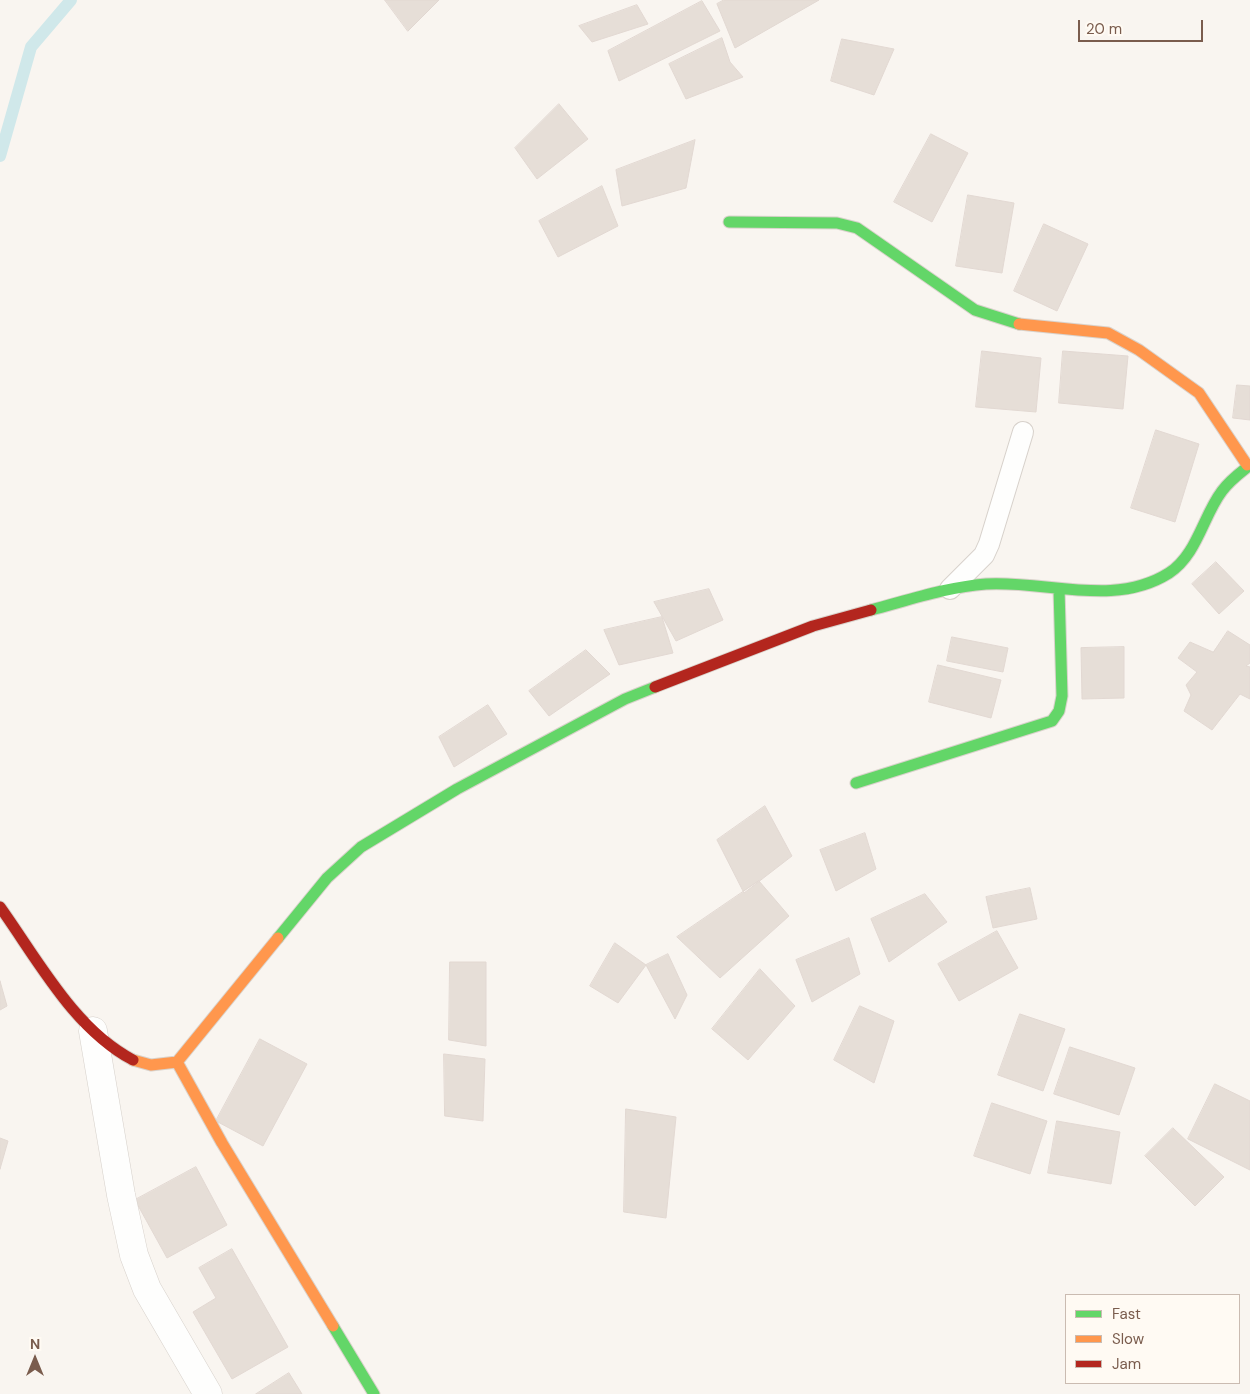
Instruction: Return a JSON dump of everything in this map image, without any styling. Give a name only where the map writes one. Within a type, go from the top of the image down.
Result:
[{"type":"street","points":[[0,907],[93,1031],[122,1056],[136,1063],[157,1067],[177,1062],[327,878],[361,847],[456,789],[625,699],[726,658],[813,626],[950,589],[987,584],[1118,591],[1146,584],[1170,572],[1190,550],[1221,492],[1249,465],[1200,393],[1139,350],[1108,334],[1061,327],[1021,325],[975,310],[857,228],[837,223],[729,222]]},
{"type":"street","points":[[856,783],[1052,720],[1059,711],[1062,696],[1059,588]]},
{"type":"street","points":[[93,1031],[121,1195],[134,1255],[147,1289],[208,1394]]},
{"type":"street","points":[[177,1062],[222,1143],[374,1394]]},
{"type":"lane","points":[[950,589],[986,550],[1023,432]]},
{"type":"building","points":[[385,0],[439,0],[408,31]]},
{"type":"building","points":[[724,0],[819,0],[735,48],[717,4]]},
{"type":"building","points":[[702,1],[720,31],[619,81],[608,51]]},
{"type":"building","points":[[637,5],[648,24],[592,42],[579,26]]},
{"type":"building","points":[[722,38],[730,62],[743,77],[686,99],[669,64]]},
{"type":"building","points":[[842,39],[894,49],[874,95],[831,81]]},
{"type":"building","points":[[559,104],[588,139],[537,179],[515,148]]},
{"type":"building","points":[[931,134],[968,153],[932,222],[894,202]]},
{"type":"building","points":[[695,140],[686,188],[622,206],[616,170]]},
{"type":"building","points":[[602,186],[618,226],[558,257],[539,221]]},
{"type":"building","points":[[968,195],[1014,203],[1002,273],[956,266]]},
{"type":"building","points":[[1044,224],[1088,244],[1057,311],[1014,291]]},
{"type":"building","points":[[982,351],[1041,358],[1036,412],[976,407]]},
{"type":"building","points":[[1063,351],[1128,356],[1123,409],[1059,403]]},
{"type":"building","points":[[1237,385],[1250,386],[1250,420],[1233,418]]},
{"type":"building","points":[[1156,430],[1199,444],[1175,522],[1131,508]]},
{"type":"building","points":[[1216,562],[1244,591],[1219,614],[1192,584]]},
{"type":"building","points":[[709,589],[723,620],[676,641],[654,602]]},
{"type":"building","points":[[662,617],[673,653],[619,665],[604,630]]},
{"type":"building","points":[[1228,631],[1250,645],[1250,663],[1246,666],[1250,667],[1250,699],[1240,694],[1212,730],[1184,711],[1191,695],[1186,685],[1197,672],[1178,658],[1190,642],[1213,652]]},
{"type":"building","points":[[952,637],[1008,648],[1003,672],[947,661]]},
{"type":"building","points":[[1124,647],[1124,698],[1082,699],[1081,648]]},
{"type":"building","points":[[586,650],[610,674],[549,716],[529,691]]},
{"type":"building","points":[[938,665],[1001,680],[991,718],[929,702]]},
{"type":"building","points":[[488,705],[507,734],[454,767],[439,737]]},
{"type":"building","points":[[765,806],[792,856],[744,893],[717,840]]},
{"type":"building","points":[[865,833],[876,869],[836,891],[820,850]]},
{"type":"building","points":[[759,881],[789,916],[720,978],[677,937]]},
{"type":"building","points":[[1030,888],[1037,919],[993,928],[986,897]]},
{"type":"building","points":[[925,894],[947,922],[889,962],[871,919]]},
{"type":"building","points":[[997,931],[1018,968],[959,1001],[938,964]]},
{"type":"building","points":[[849,938],[860,974],[812,1002],[796,960]]},
{"type":"building","points":[[615,943],[646,965],[618,1003],[590,986]]},
{"type":"building","points":[[668,954],[687,995],[675,1019],[646,965]]},
{"type":"building","points":[[450,962],[486,962],[486,1046],[449,1040]]},
{"type":"building","points":[[760,969],[795,1006],[748,1060],[712,1029]]},
{"type":"building","points":[[0,981],[7,1006],[0,1010]]},
{"type":"building","points":[[860,1006],[894,1021],[874,1083],[834,1060]]},
{"type":"building","points":[[1020,1014],[1065,1029],[1043,1091],[998,1075]]},
{"type":"building","points":[[260,1039],[307,1064],[263,1146],[216,1121]]},
{"type":"building","points":[[1070,1047],[1135,1068],[1119,1115],[1054,1094]]},
{"type":"building","points":[[444,1054],[485,1059],[483,1121],[445,1116]]},
{"type":"building","points":[[1215,1084],[1250,1101],[1250,1170],[1188,1139]]},
{"type":"building","points":[[992,1103],[1047,1121],[1030,1174],[974,1156]]},
{"type":"building","points":[[626,1109],[676,1117],[666,1218],[624,1212]]},
{"type":"building","points":[[1057,1121],[1120,1132],[1111,1184],[1048,1173]]},
{"type":"building","points":[[1173,1128],[1224,1177],[1195,1206],[1145,1156]]},
{"type":"building","points":[[0,1138],[8,1141],[0,1169]]},
{"type":"building","points":[[196,1167],[227,1225],[167,1258],[135,1200]]},
{"type":"building","points":[[232,1249],[288,1347],[232,1379],[193,1312],[216,1298],[199,1268]]},
{"type":"building","points":[[289,1373],[302,1394],[256,1394]]},
{"type":"waterway","points":[[0,156],[31,47],[71,0]]},
{"type":"traffic: fast","points":[[729,222],[837,223],[857,228],[975,310],[1019,324]]},
{"type":"traffic: fast","points":[[871,610],[942,591],[986,584],[1103,591],[1126,589],[1148,583],[1169,573],[1179,565],[1193,546],[1215,501],[1222,491],[1250,465]]},
{"type":"traffic: fast","points":[[856,783],[1052,721],[1059,711],[1062,696],[1059,589]]},
{"type":"traffic: fast","points":[[278,938],[327,878],[361,847],[457,789],[625,699],[655,687]]},
{"type":"traffic: fast","points":[[333,1326],[374,1394]]},
{"type":"traffic: slow","points":[[1019,324],[1108,333],[1139,350],[1199,393],[1247,465]]},
{"type":"traffic: slow","points":[[133,1060],[151,1065],[177,1062],[278,938]]},
{"type":"traffic: slow","points":[[177,1062],[222,1143],[333,1326]]},
{"type":"traffic: jam","points":[[655,687],[813,626],[871,610]]},
{"type":"traffic: jam","points":[[0,907],[43,971],[75,1012],[112,1047],[133,1060]]}]
